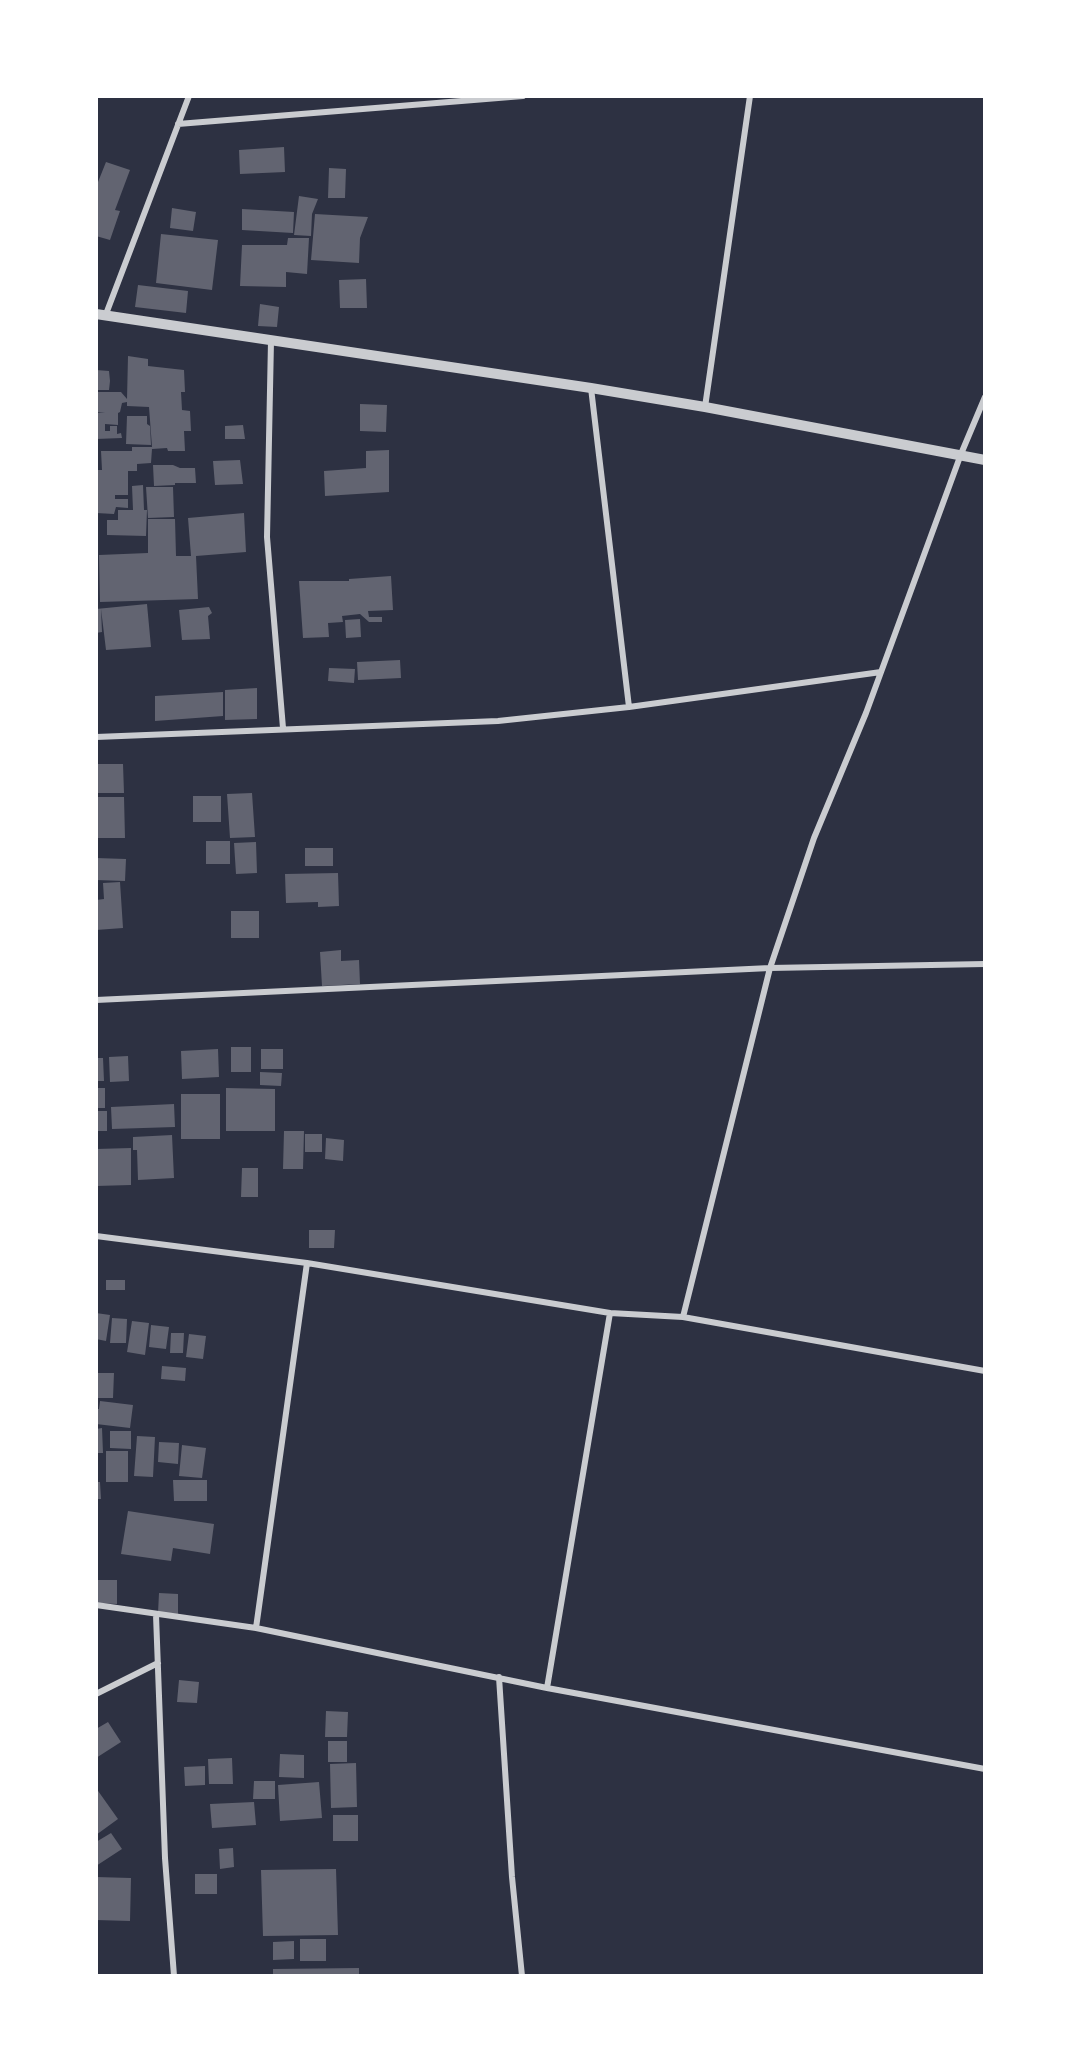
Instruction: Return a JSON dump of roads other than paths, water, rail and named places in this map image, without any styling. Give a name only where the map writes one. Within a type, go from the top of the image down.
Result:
[{"type":"street","points":[[189,96],[101,314],[591,388],[705,407],[985,460]]},
{"type":"street","points":[[178,124],[524,96]]},
{"type":"street","points":[[705,407],[750,96]]},
{"type":"street","points":[[271,341],[267,537],[283,728]]},
{"type":"street","points":[[591,388],[629,707]]},
{"type":"street","points":[[683,1317],[770,968],[814,838],[866,713],[985,398]]},
{"type":"street","points":[[96,737],[498,721],[629,707],[881,672]]},
{"type":"street","points":[[96,1000],[770,968],[985,964]]},
{"type":"street","points":[[96,1236],[307,1263],[610,1313],[683,1317],[985,1371]]},
{"type":"street","points":[[256,1628],[307,1263]]},
{"type":"street","points":[[547,1688],[610,1313]]},
{"type":"street","points":[[96,1605],[256,1628],[547,1688],[985,1769]]},
{"type":"street","points":[[156,1615],[165,1858],[174,1976]]},
{"type":"street","points":[[96,1694],[158,1663]]},
{"type":"street","points":[[499,1677],[512,1877],[522,1976]]}]
